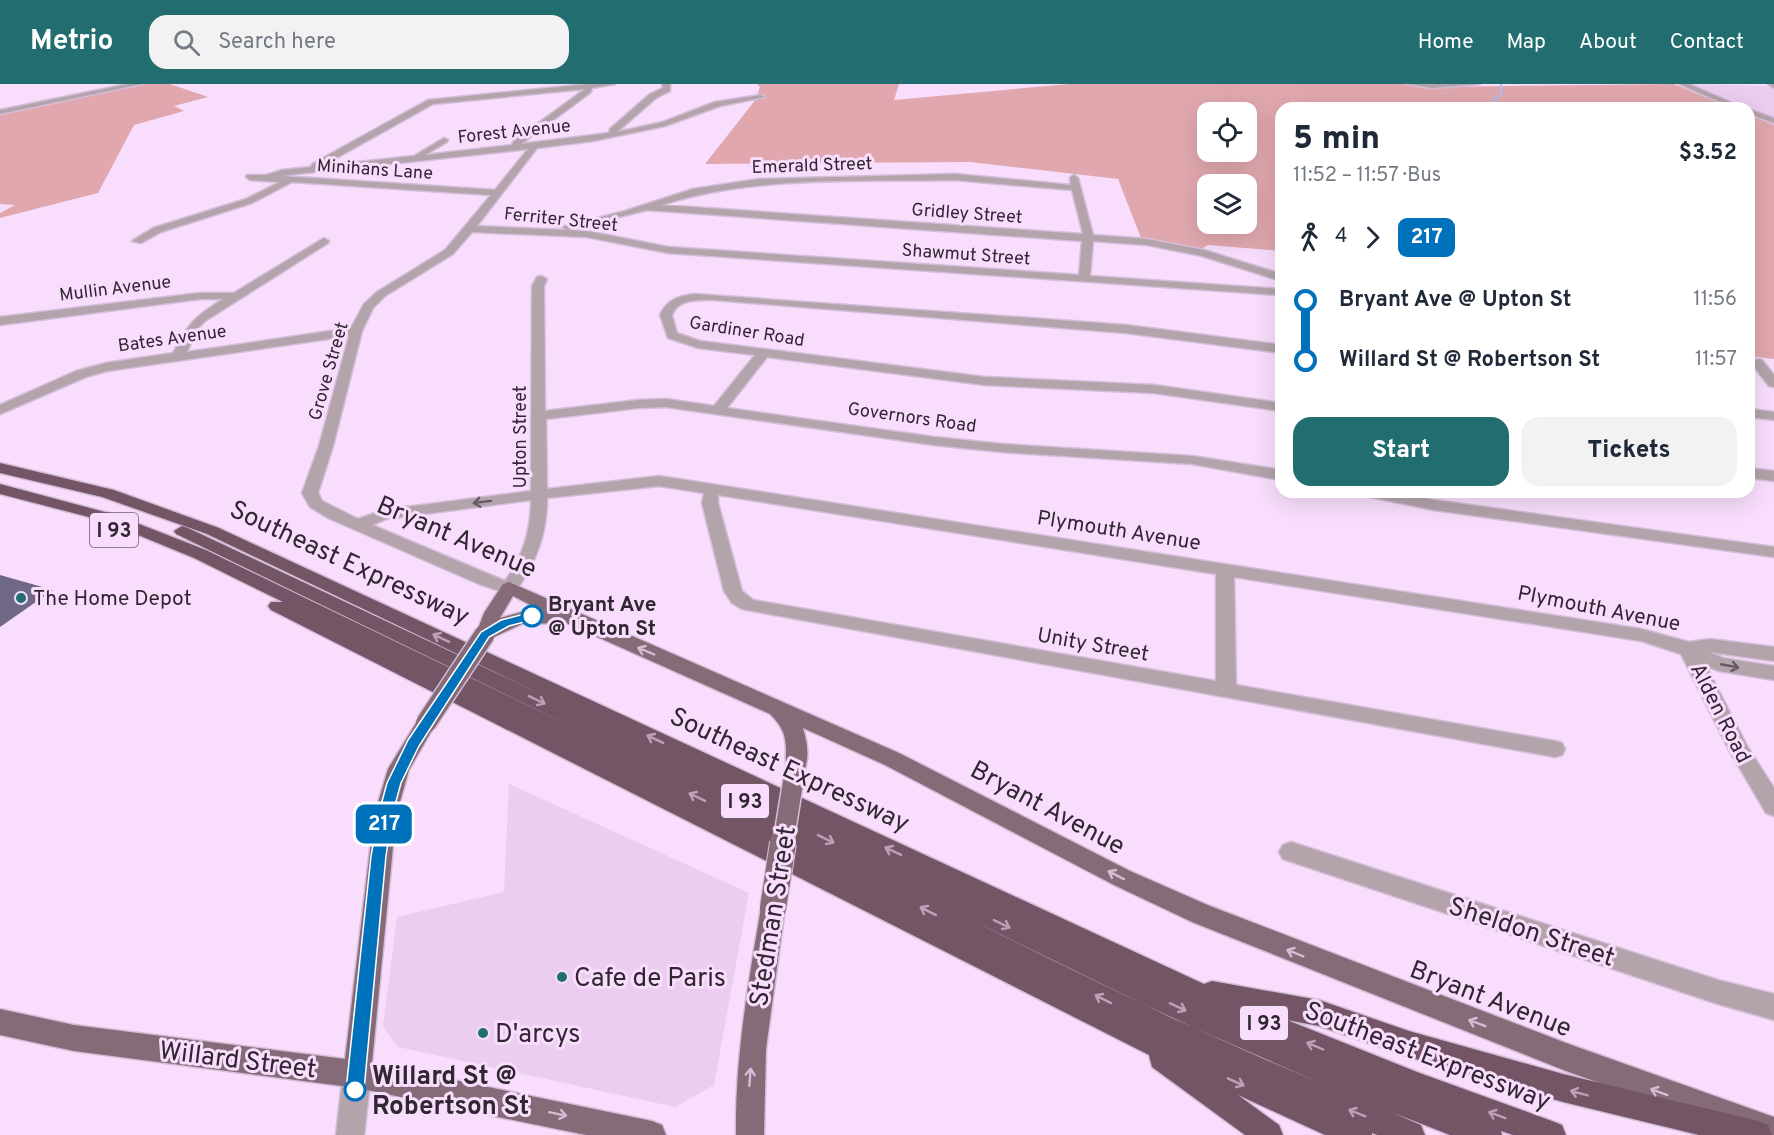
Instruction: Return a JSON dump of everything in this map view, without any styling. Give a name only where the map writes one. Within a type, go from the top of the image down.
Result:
[{"type":"highway","name":"Southeast Expressway","points":[[0,468],[116,495],[222,534],[1181,987],[1369,1068],[1552,1135]]},
{"type":"highway","name":"I 93","points":[[0,476],[113,504],[208,542],[1173,1005],[1328,1073],[1488,1135]]},
{"type":"highway","name":"I 93","points":[[0,489],[110,518],[200,554],[825,860],[1133,1014],[1273,1077],[1411,1135]]},
{"type":"highway","name":"I 93","points":[[0,498],[99,525],[188,561],[1127,1031],[1358,1135]]},
{"type":"highway","points":[[1181,987],[1319,1013],[1409,1044],[1563,1088],[1758,1135]]},
{"type":"highway","points":[[1127,1031],[1269,1135]]},
{"type":"main road","name":"Bryant Avenue","points":[[509,588],[579,622],[892,759],[1113,873],[1211,918],[1566,1057],[1774,1131]]},
{"type":"main road","points":[[357,1074],[385,816],[399,769],[426,723],[485,634],[493,613],[509,588]]},
{"type":"main road","points":[[485,634],[505,623],[533,616],[555,617],[579,622]]},
{"type":"main road","name":"Stedman Street","points":[[750,1135],[749,1083],[754,1029],[796,765],[797,745],[794,728],[783,713],[773,705]]},
{"type":"main road","name":"Willard Street","points":[[0,1022],[74,1038],[357,1074],[488,1099],[652,1135]]},
{"type":"street","points":[[0,111],[126,84]]},
{"type":"street","points":[[0,111],[138,84]]},
{"type":"street","points":[[313,169],[421,106],[435,101],[610,84]]},
{"type":"street","points":[[613,135],[613,131],[653,96],[667,89],[666,84]]},
{"type":"street","points":[[1411,84],[1432,86],[1476,84]]},
{"type":"street","points":[[1683,84],[1726,102]]},
{"type":"street","points":[[516,148],[517,143],[588,90],[589,86]]},
{"type":"street","points":[[718,105],[730,92]]},
{"type":"street","name":"Forest Avenue","points":[[267,178],[282,173],[313,169],[534,146],[613,135],[660,125],[718,105],[761,97]]},
{"type":"street","points":[[1755,114],[1774,122]]},
{"type":"street","points":[[411,159],[444,140]]},
{"type":"street","name":"Grove Street","points":[[312,498],[312,486],[326,446],[356,331],[366,309],[374,299],[446,254],[470,229],[534,146]]},
{"type":"street","name":"Minihans Lane","points":[[250,177],[498,193]]},
{"type":"street","name":"Emerald Street","points":[[555,232],[701,190],[767,182],[963,178],[1075,183],[1088,237]]},
{"type":"street","points":[[137,241],[157,230],[249,201],[290,180]]},
{"type":"street","name":"Gridley Street","points":[[645,207],[1088,237],[1185,248],[1275,276]]},
{"type":"street","name":"Ferriter Street","points":[[470,229],[594,235],[650,247]]},
{"type":"street","points":[[1084,279],[1088,237]]},
{"type":"street","points":[[179,355],[198,321],[324,241]]},
{"type":"street","points":[[633,254],[650,247]]},
{"type":"street","name":"Shawmut Street","points":[[650,247],[1275,292]]},
{"type":"street","name":"Upton Street","points":[[509,588],[523,570],[534,546],[540,495],[538,286],[541,279]]},
{"type":"street","name":"Mullin Avenue","points":[[0,321],[200,296],[236,296]]},
{"type":"street","name":"Gardiner Road","points":[[1275,348],[1126,328],[715,297],[681,301],[666,312],[670,332],[680,339],[698,344],[995,382],[1154,389],[1275,406]]},
{"type":"street","name":"Bates Avenue","points":[[0,410],[89,371],[116,364],[356,331]]},
{"type":"street","points":[[718,410],[763,353]]},
{"type":"street","points":[[1755,363],[1774,365]]},
{"type":"street","points":[[1755,365],[1774,383]]},
{"type":"street","name":"Governors Road","points":[[539,416],[647,404],[675,404],[934,441],[1002,448],[1192,460],[1275,474]]},
{"type":"street","points":[[1755,414],[1774,416]]},
{"type":"street","points":[[1755,474],[1774,476]]},
{"type":"street","name":"Plymouth Avenue","points":[[357,525],[383,515],[649,481],[1641,635],[1688,649],[1719,664],[1774,673]]},
{"type":"street","name":"Unity Street","points":[[713,490],[710,503],[733,591],[738,599],[748,604],[1555,749]]},
{"type":"street","name":"Bryant Avenue","points":[[312,498],[328,512],[485,580],[509,588]]},
{"type":"street","points":[[1402,498],[1444,506],[1774,552]]},
{"type":"street","points":[[1225,570],[1226,690]]},
{"type":"street","name":"Plymouth Avenue","points":[[1688,649],[1710,645],[1774,654]]},
{"type":"street","name":"Alden Road","points":[[1688,649],[1739,750],[1774,807]]},
{"type":"street","name":"Sheldon Street","points":[[1291,852],[1707,988],[1774,1007]]},
{"type":"street","points":[[350,1135],[357,1074]]},
{"type":"shaded area","points":[[146,84],[170,84],[208,97],[174,106],[184,111],[134,125],[98,193],[0,218],[0,213],[15,205],[0,204],[0,114]]},
{"type":"shaded area","points":[[757,84],[899,84],[894,100],[1069,84],[1404,84],[1427,87],[1674,84],[1718,102],[1275,102],[1275,251],[1208,245],[1201,249],[1141,238],[1118,179],[970,162],[705,164],[756,99],[760,87]]},
{"type":"shaded area","points":[[1693,84],[1774,86],[1774,117],[1755,109],[1755,102],[1737,102]]},
{"type":"shaded area","points":[[1755,117],[1774,125],[1774,359],[1755,357]]},
{"type":"shaded area","points":[[509,784],[749,893],[714,1085],[675,1107],[398,1047],[383,1026],[397,917],[504,892]]},
{"type":"building","name":"The Home Depot","points":[[0,575],[53,590],[0,627]]},
{"type":"waterway","points":[[1494,102],[1501,94],[1501,84]]},
{"type":"bus line","name":"217","points":[[355,1090],[379,856],[389,798],[399,769],[426,723],[485,634],[505,623],[532,616]]},
{"type":"place","name":"The Home Depot","points":[[21,598]]},
{"type":"place","name":"Bryant Ave @ Upton St","points":[[532,616]]},
{"type":"place","name":"Cafe de Paris","points":[[562,977]]},
{"type":"place","name":"D'arcys","points":[[483,1033]]},
{"type":"place","name":"Willard St @ Robertson St","points":[[355,1090]]}]
